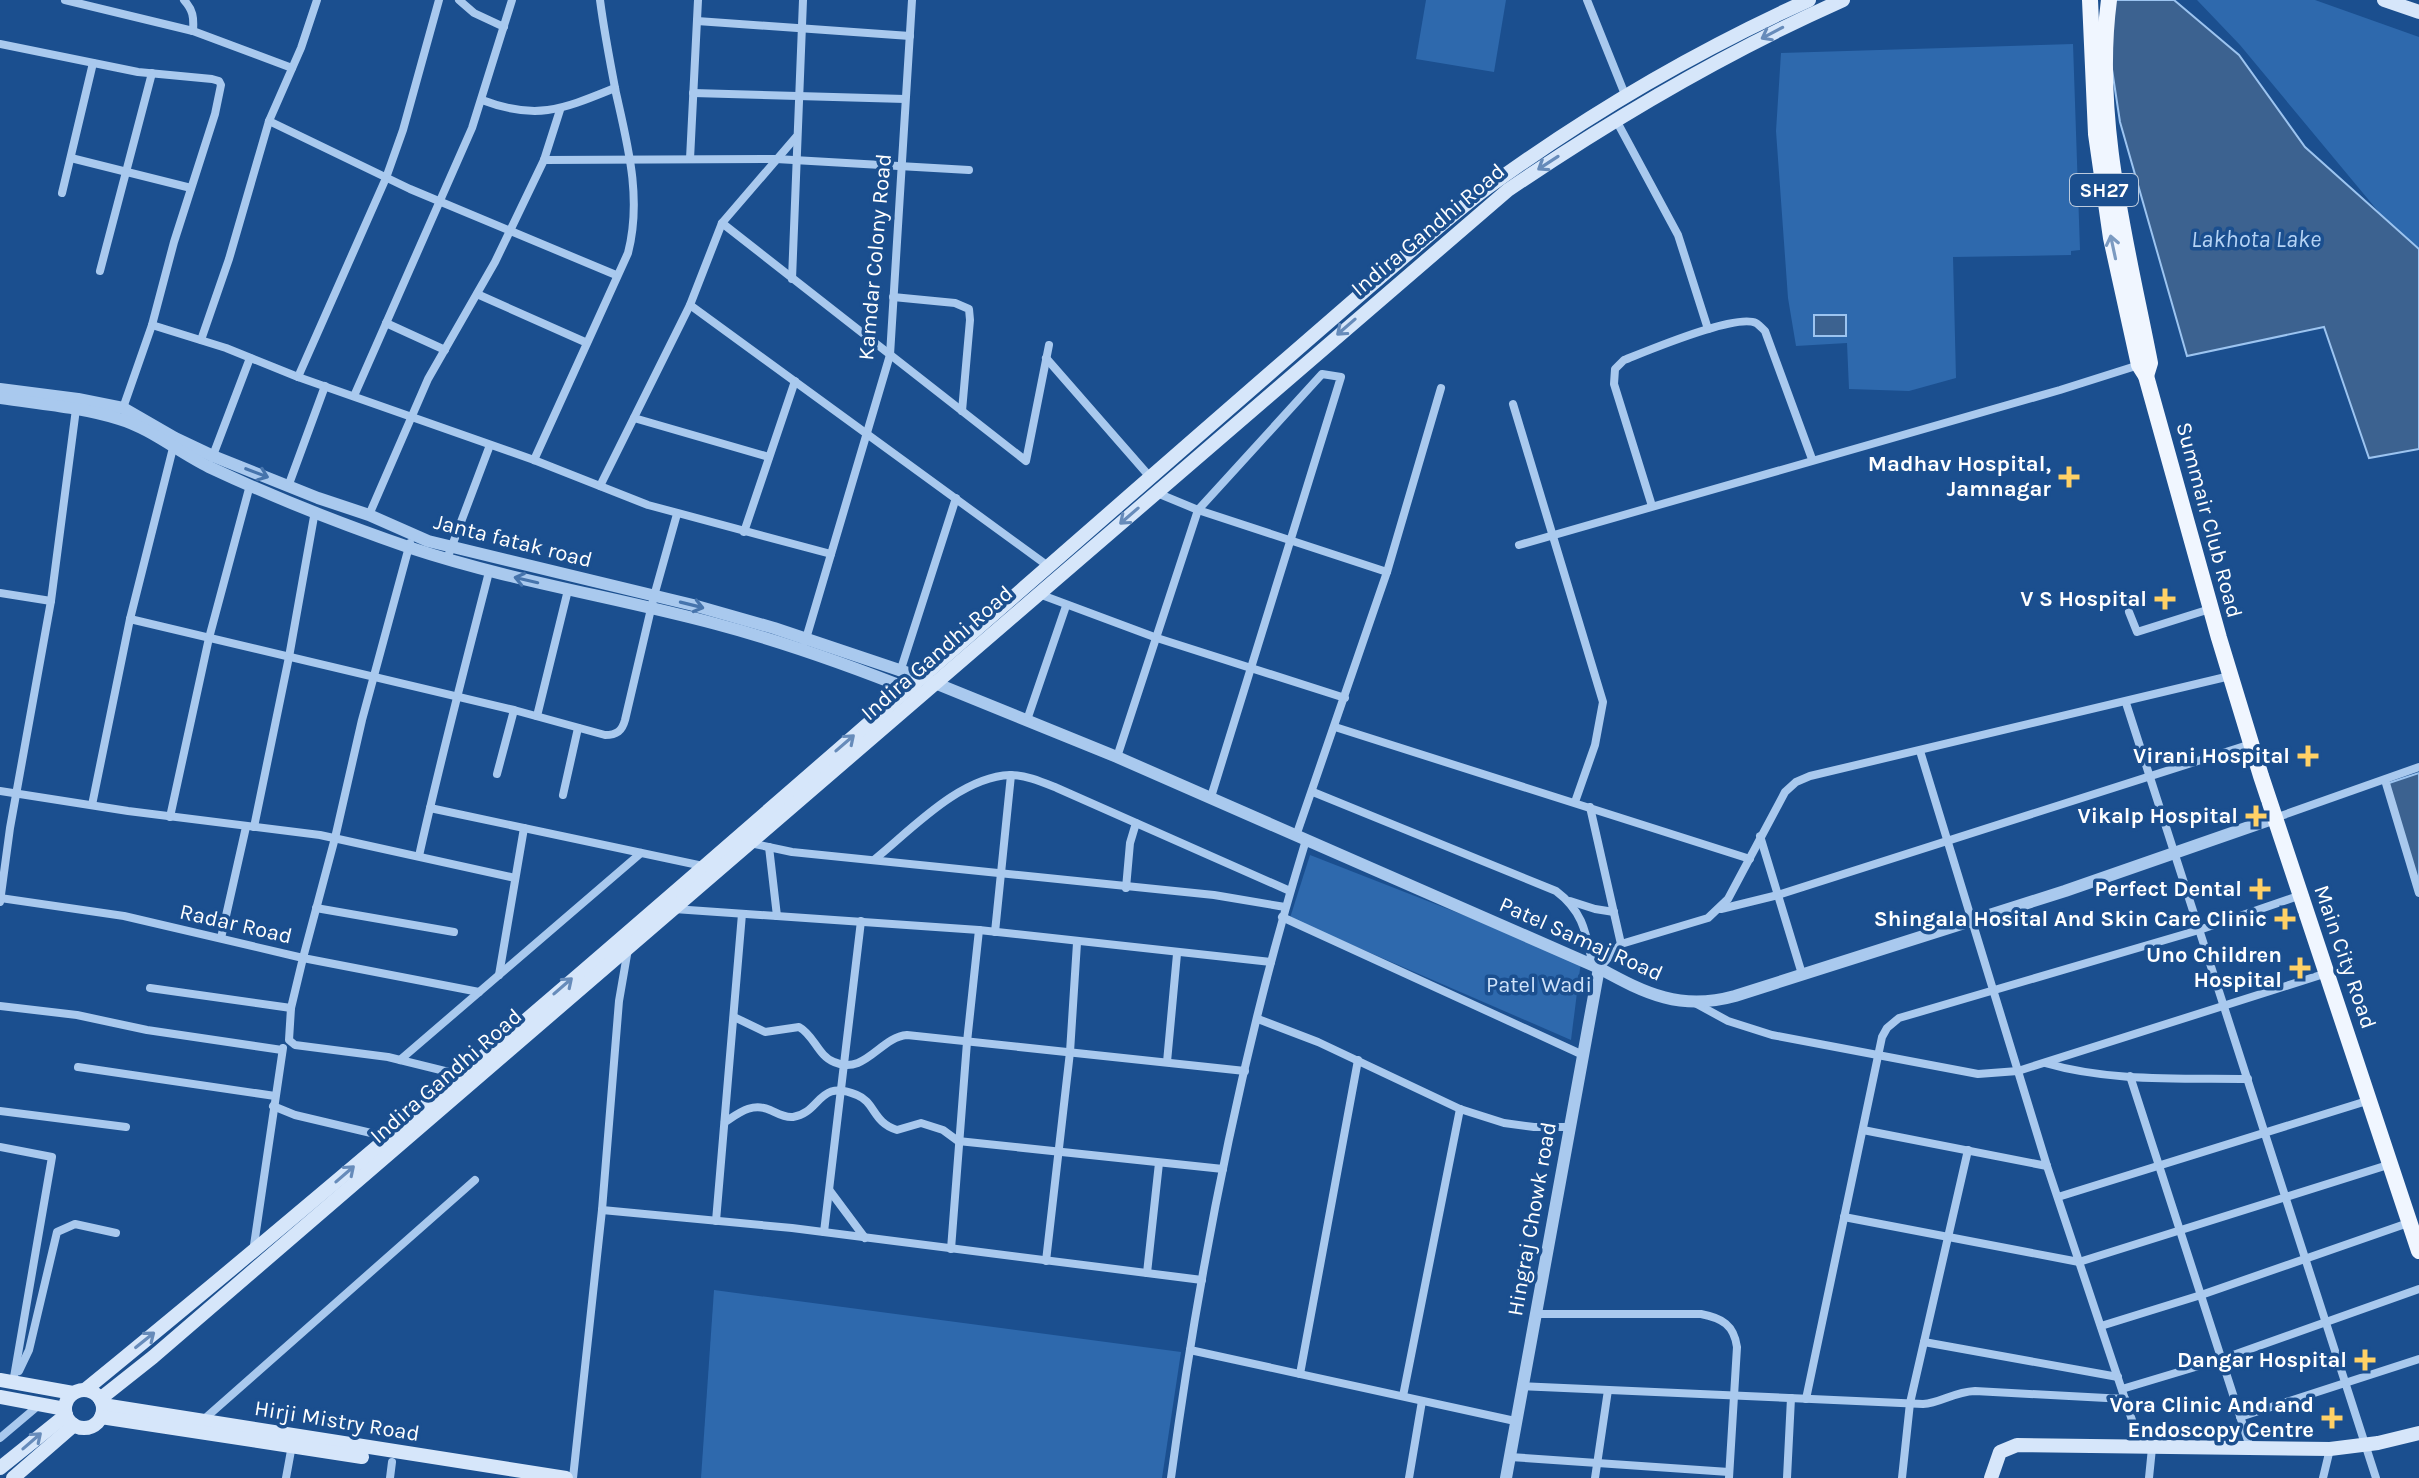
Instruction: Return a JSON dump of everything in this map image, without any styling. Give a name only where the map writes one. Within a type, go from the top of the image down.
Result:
[{"type":"main road","name":"Indira Gandhi Road","points":[[79,1391],[253,1253],[461,1075],[623,943],[673,909],[742,840],[907,688],[1484,190],[1560,137],[1626,97],[1743,30],[1809,0]]},
{"type":"main road","name":"Indira Gandhi Road","points":[[101,1407],[623,943],[655,907],[935,684],[1497,198],[1616,120],[1729,55],[1843,0]]},
{"type":"main road","name":"Summair Club Road","points":[[2090,0],[2096,134],[2111,238],[2143,370],[2231,676]]},
{"type":"main road","name":"Summair Club Road","points":[[2109,0],[2104,51],[2110,139],[2150,363],[2143,370]]},
{"type":"main road","points":[[2384,0],[2419,12]]},
{"type":"main road","name":"Main City Road","points":[[2231,676],[2419,1251]]},
{"type":"main road","points":[[655,907],[673,909]]},
{"type":"main road","points":[[0,1397],[39,1404],[68,1416],[86,1428],[93,1426],[101,1407],[79,1391],[7,1382]]},
{"type":"main road","points":[[13,1478],[68,1416],[66,1402],[79,1391]]},
{"type":"main road","name":"Hirji Mistry Road","points":[[101,1407],[201,1421],[292,1442],[497,1474]]},
{"type":"main road","name":"Hirji Mistry Road","points":[[101,1407],[392,1462],[566,1478]]},
{"type":"main road","points":[[0,1468],[68,1416]]},
{"type":"main road","points":[[1991,1478],[2000,1452],[2017,1445],[2330,1449],[2365,1446],[2419,1433]]},
{"type":"street","points":[[65,0],[193,31],[292,68]]},
{"type":"street","points":[[184,0],[192,8],[193,31]]},
{"type":"street","points":[[201,340],[229,259],[269,121],[317,0]]},
{"type":"street","points":[[298,377],[386,178],[403,130],[439,0]]},
{"type":"street","points":[[459,0],[474,13],[504,27]]},
{"type":"street","points":[[354,396],[482,100],[512,0]]},
{"type":"street","points":[[534,460],[628,253],[635,215],[631,160],[600,0]]},
{"type":"street","points":[[690,159],[698,0]]},
{"type":"street","points":[[792,279],[803,0]]},
{"type":"street","name":"Kamdar Colony Road","points":[[804,644],[890,355],[912,0]]},
{"type":"street","points":[[1587,0],[1626,97]]},
{"type":"street","points":[[697,21],[910,36]]},
{"type":"street","points":[[0,44],[152,73],[212,79],[221,85],[152,325],[123,408]]},
{"type":"street","points":[[62,193],[93,63]]},
{"type":"street","points":[[100,271],[152,73]]},
{"type":"street","points":[[482,100],[515,111],[560,110],[615,88]]},
{"type":"street","points":[[693,93],[905,99]]},
{"type":"street","points":[[369,515],[428,379],[477,294],[544,160],[560,110]]},
{"type":"street","points":[[1616,120],[1678,235],[1708,329]]},
{"type":"street","points":[[269,121],[386,178],[616,275]]},
{"type":"street","points":[[600,486],[690,305],[722,223],[796,137]]},
{"type":"street","points":[[71,158],[191,188]]},
{"type":"street","points":[[544,160],[776,159],[969,170]]},
{"type":"street","points":[[722,223],[1026,461],[1049,345]]},
{"type":"street","points":[[477,294],[585,342]]},
{"type":"street","points":[[893,297],[955,303],[969,309],[962,411]]},
{"type":"street","points":[[690,305],[1048,566]]},
{"type":"street","points":[[1652,506],[1614,384],[1615,369],[1624,360],[1708,329],[1748,321],[1757,323],[1765,331],[1812,459]]},
{"type":"street","points":[[386,323],[445,350]]},
{"type":"street","points":[[152,325],[201,340],[677,514],[831,554]]},
{"type":"street","points":[[211,461],[250,358]]},
{"type":"street","points":[[1046,358],[1150,477]]},
{"type":"street","points":[[1519,545],[1812,459],[2143,370]]},
{"type":"street","points":[[1117,757],[1198,510],[1322,374],[1341,377],[1211,797]]},
{"type":"street","points":[[744,532],[795,381]]},
{"type":"street","points":[[289,484],[325,386]]},
{"type":"street","points":[[1171,1478],[1190,1350],[1223,1169],[1301,838],[1313,792],[1387,572],[1441,388]]},
{"type":"street","name":"Janta fatak road","points":[[0,389],[123,408],[211,461],[289,484],[318,498],[369,515],[411,541],[449,553],[652,603],[693,605],[804,644],[935,684]]},
{"type":"street","points":[[0,398],[76,409],[138,426],[173,448],[211,461],[250,485],[411,541],[303,958],[479,992]]},
{"type":"street","points":[[1513,404],[1603,702],[1595,745],[1575,802]]},
{"type":"street","points":[[0,899],[51,601],[76,409]]},
{"type":"street","points":[[634,418],[769,457]]},
{"type":"street","points":[[490,445],[449,553],[489,572],[568,590],[652,603]]},
{"type":"street","points":[[92,805],[130,619],[173,448]]},
{"type":"street","points":[[170,817],[209,638],[250,485]]},
{"type":"street","points":[[1157,492],[1198,510],[1387,572]]},
{"type":"street","points":[[900,672],[956,498]]},
{"type":"street","points":[[221,938],[289,657],[315,510]]},
{"type":"street","points":[[130,619],[614,735],[623,728],[652,603],[677,514]]},
{"type":"street","points":[[419,856],[489,572]]},
{"type":"street","points":[[537,716],[568,590]]},
{"type":"street","points":[[0,593],[51,601]]},
{"type":"street","points":[[1039,594],[1157,638],[1345,698]]},
{"type":"street","points":[[1027,720],[1066,606]]},
{"type":"street","points":[[2129,612],[2137,632],[2211,609]]},
{"type":"street","points":[[804,644],[923,694]]},
{"type":"street","points":[[1570,901],[1584,929],[1596,967],[1621,944],[1708,918],[1720,909],[1785,792],[1796,782],[1810,776],[2231,676]]},
{"type":"street","name":"Patel Samaj Road","points":[[935,684],[1211,797],[1596,967],[1643,991],[1695,1003],[1711,1003],[1971,922],[2275,818]]},
{"type":"street","points":[[2126,703],[2376,1478]]},
{"type":"street","points":[[497,774],[514,710]]},
{"type":"street","points":[[1335,727],[1750,859]]},
{"type":"street","points":[[563,795],[578,728]]},
{"type":"street","points":[[1720,909],[1778,895],[2251,744]]},
{"type":"street","points":[[1920,751],[2047,1166],[2123,1394],[2147,1448],[2149,1478]]},
{"type":"street","points":[[2275,818],[2419,767]]},
{"type":"street","points":[[995,932],[1011,775]]},
{"type":"street","points":[[874,859],[960,791],[992,778],[1011,775],[1037,780],[1290,891]]},
{"type":"street","points":[[2385,780],[2419,893]]},
{"type":"street","points":[[0,791],[335,838],[515,878]]},
{"type":"street","points":[[1313,792],[1556,891],[1570,901],[1614,912]]},
{"type":"street","points":[[1590,807],[1621,944]]},
{"type":"street","points":[[430,808],[704,866]]},
{"type":"street","points":[[1126,888],[1130,843],[1136,823]]},
{"type":"street","points":[[499,975],[524,828]]},
{"type":"street","points":[[1760,835],[1802,974]]},
{"type":"street","points":[[742,840],[769,847],[1227,897],[1285,907]]},
{"type":"street","points":[[769,847],[777,916]]},
{"type":"street","points":[[400,1060],[641,853]]},
{"type":"street","points":[[1806,1399],[1878,1056],[1887,1028],[1899,1018],[2199,930],[2301,895]]},
{"type":"street","name":"Radar Road","points":[[0,899],[124,916],[303,958],[291,1008],[289,1040]]},
{"type":"street","points":[[316,908],[454,932]]},
{"type":"street","points":[[673,909],[979,930],[1271,962]]},
{"type":"street","points":[[716,1221],[742,914]]},
{"type":"street","points":[[1282,917],[1583,1055]]},
{"type":"street","points":[[824,1232],[861,921]]},
{"type":"street","points":[[951,1249],[958,1141],[979,930]]},
{"type":"street","points":[[573,1478],[602,1210],[623,943]]},
{"type":"street","points":[[1046,1261],[1070,1052],[1077,943]]},
{"type":"street","points":[[1167,1062],[1177,954]]},
{"type":"street","name":"Hingraj Chowk road","points":[[1506,1478],[1583,1055],[1596,967]]},
{"type":"street","points":[[1695,1003],[1728,1021],[1772,1035],[1978,1074],[2018,1071],[2327,973]]},
{"type":"street","points":[[150,988],[291,1008]]},
{"type":"street","points":[[0,1006],[77,1015],[174,1035],[282,1050]]},
{"type":"street","points":[[734,1017],[765,1032],[799,1027],[811,1036],[829,1061],[844,1065],[873,1056],[899,1036],[1245,1071]]},
{"type":"street","points":[[1258,1019],[1358,1060],[1460,1109],[1504,1123],[1569,1127]]},
{"type":"street","points":[[253,1253],[282,1050],[289,1040],[304,1048],[400,1060],[461,1075]]},
{"type":"street","points":[[1300,1374],[1358,1060]]},
{"type":"street","points":[[2044,1063],[2081,1072],[2130,1076],[2248,1079]]},
{"type":"street","points":[[78,1067],[274,1101],[295,1115],[388,1137]]},
{"type":"street","points":[[2130,1076],[2250,1447]]},
{"type":"street","points":[[725,1122],[751,1107],[760,1107],[790,1118],[798,1116],[828,1091],[841,1089],[861,1096],[880,1122],[897,1130],[921,1123],[931,1125],[958,1141],[1223,1169]]},
{"type":"street","points":[[2058,1197],[2370,1100]]},
{"type":"street","points":[[1403,1396],[1460,1109]]},
{"type":"street","points":[[0,1111],[126,1127]]},
{"type":"street","points":[[1863,1130],[2047,1166]]},
{"type":"street","points":[[0,1147],[52,1157],[7,1382]]},
{"type":"street","points":[[1905,1475],[1910,1403],[1968,1150]]},
{"type":"street","points":[[1147,1273],[1159,1163]]},
{"type":"street","points":[[1844,1217],[2079,1262],[2391,1164]]},
{"type":"street","points":[[201,1421],[475,1180]]},
{"type":"street","points":[[829,1190],[865,1238]]},
{"type":"street","points":[[602,1210],[824,1232],[1202,1280]]},
{"type":"street","points":[[2101,1326],[2201,1295],[2411,1222]]},
{"type":"street","points":[[7,1382],[29,1350],[57,1232],[75,1224],[116,1233]]},
{"type":"street","points":[[1521,1386],[1910,1403],[1931,1403],[1955,1393],[1975,1391],[2123,1394],[2419,1289]]},
{"type":"street","points":[[1510,1457],[1729,1475],[1737,1347],[1735,1334],[1729,1325],[1701,1314],[1535,1314]]},
{"type":"street","points":[[1924,1342],[2118,1377]]},
{"type":"street","points":[[1190,1350],[1515,1421]]},
{"type":"street","points":[[2240,1417],[2419,1359]]},
{"type":"street","points":[[1595,1478],[1608,1390]]},
{"type":"street","points":[[1787,1478],[1791,1398]]},
{"type":"street","points":[[1409,1478],[1422,1401]]},
{"type":"street","points":[[0,1438],[39,1404]]},
{"type":"street","points":[[286,1478],[292,1442]]},
{"type":"street","points":[[2323,1478],[2330,1449]]},
{"type":"street","points":[[390,1478],[392,1462]]},
{"type":"green space","points":[[1426,0],[1506,0],[1494,72],[1416,59]]},
{"type":"green space","points":[[2197,0],[2315,0],[2419,37],[2419,253],[2397,234],[2240,45]]},
{"type":"green space","points":[[2073,44],[2080,250],[2071,251],[2071,255],[1953,257],[1956,378],[1909,391],[1849,389],[1847,343],[1796,346],[1788,298],[1776,131],[1781,53]]},
{"type":"green space","name":"Patel Wadi","points":[[1310,855],[1581,961],[1571,1040],[1290,918]]},
{"type":"green space","points":[[714,1290],[1181,1352],[1162,1478],[701,1478]]},
{"type":"water","name":"Lakhota Lake","points":[[2115,0],[2174,0],[2239,55],[2305,147],[2419,249],[2419,449],[2369,458],[2324,327],[2187,356],[2120,122],[2106,30]]},
{"type":"water","points":[[1814,315],[1846,315],[1846,336],[1814,336]]},
{"type":"water","points":[[2419,773],[2419,884],[2386,784]]},
{"type":"place","name":"Madhav Hospital, Jamnagar","points":[[2069,477]]},
{"type":"place","name":"V S Hospital","points":[[2165,599]]},
{"type":"place","name":"Virani Hospital","points":[[2308,756]]},
{"type":"place","name":"Vikalp Hospital","points":[[2256,816]]},
{"type":"place","name":"Perfect Dental","points":[[2260,889]]},
{"type":"place","name":"Shingala Hosital And Skin Care Clinic","points":[[2285,919]]},
{"type":"place","name":"Uno Children Hospital","points":[[2300,968]]},
{"type":"place","name":"Dangar Hospital","points":[[2365,1360]]},
{"type":"place","name":"Vora Clinic And and Endoscopy Centre","points":[[2332,1418]]}]
